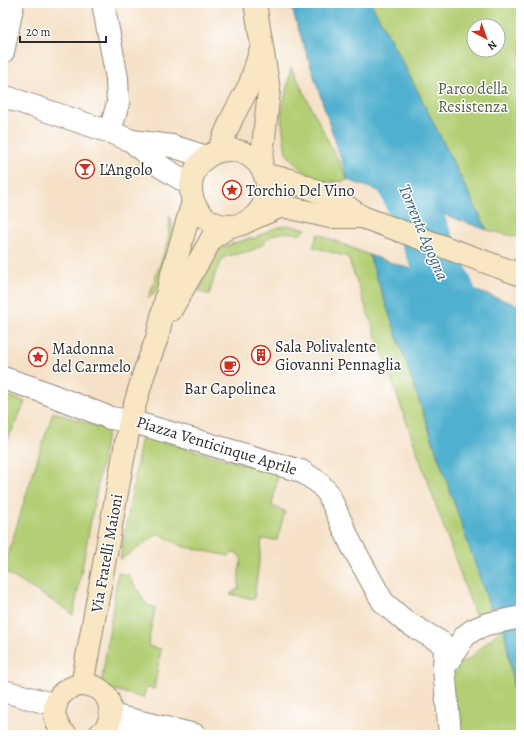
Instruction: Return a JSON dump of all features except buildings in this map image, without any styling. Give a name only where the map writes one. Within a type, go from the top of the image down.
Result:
[{"type":"main road","points":[[240,223],[259,211],[265,200],[267,187],[263,170],[269,90],[256,3]]},
{"type":"main road","points":[[212,154],[250,84],[262,44]]},
{"type":"main road","points":[[362,218],[330,217],[282,206],[240,223],[218,224],[208,220],[199,211],[192,193],[193,174],[198,165],[212,154],[230,149],[242,152],[252,158],[263,170],[336,199],[362,218],[521,275]]},
{"type":"main road","name":"Piazza Venticinque Aprile","points":[[157,338],[192,193]]},
{"type":"main road","name":"Piazza Venticinque Aprile","points":[[130,421],[144,373],[157,338],[184,286],[212,238],[240,223]]},
{"type":"main road","name":"Via Fratelli Maioni","points":[[82,684],[130,421]]},
{"type":"main road","points":[[66,735],[59,728],[56,721],[56,705],[59,697],[65,691],[73,686],[82,684],[100,690],[107,697],[111,715],[109,724],[99,735]]},
{"type":"street","points":[[3,52],[13,3]]},
{"type":"street","points":[[103,3],[117,78],[118,103],[110,132]]},
{"type":"street","points":[[3,96],[110,132],[132,142],[192,193]]},
{"type":"street","points":[[132,142],[172,146],[212,154]]},
{"type":"street","points":[[3,378],[36,389],[110,418],[130,421]]},
{"type":"street","name":"Piazza Venticinque Aprile","points":[[130,421],[301,471],[318,482],[328,494],[351,544],[383,602],[406,622],[442,643],[445,649],[444,668]]},
{"type":"street","points":[[450,735],[444,668],[465,636],[472,630],[487,624],[521,617]]},
{"type":"street","points":[[3,691],[56,705]]},
{"type":"street","points":[[111,715],[195,735]]},
{"type":"green space","name":"Parco della Resistenza","points":[[371,3],[521,3],[521,238],[487,230],[413,82]]},
{"type":"green space","points":[[291,67],[348,180],[336,182],[317,181],[297,166],[286,153],[281,116]]},
{"type":"green space","points":[[170,216],[175,238],[160,287],[148,299],[168,242]]},
{"type":"green space","points":[[287,225],[306,229],[300,234],[284,233],[273,235],[255,249],[224,257],[216,271],[209,295],[199,291],[209,263],[222,247],[255,238],[272,229]]},
{"type":"green space","points":[[318,234],[369,255],[492,613],[475,615],[348,257],[313,247]]},
{"type":"green space","points":[[3,394],[25,402],[4,448],[3,447]]},
{"type":"green space","points":[[53,412],[108,430],[73,616],[68,610],[3,571]]},
{"type":"green space","points":[[142,436],[278,474],[272,506],[285,511],[277,540],[262,539],[254,599],[230,594],[239,588],[239,570],[242,559],[237,553],[232,553],[229,556],[181,546],[159,533],[120,560]]},
{"type":"green space","points":[[118,573],[128,575],[147,605],[155,607],[148,646],[161,649],[154,689],[146,688],[143,698],[101,686]]},
{"type":"green space","points":[[504,627],[521,735],[450,735],[444,668],[468,660]]},
{"type":"water","points":[[290,3],[371,3],[413,82],[487,230],[348,180]]},
{"type":"water","points":[[369,255],[521,306],[521,607],[492,613]]},
{"type":"water","points":[[521,624],[521,730],[504,627]]},
{"type":"waterway","name":"Torrente Agogna","points":[[384,138],[521,462]]},
{"type":"place","name":"L'Angolo","points":[[85,169]]},
{"type":"place","name":"Torchio Del Vino","points":[[232,190]]},
{"type":"place","name":"Sala Polivalente Giovanni Pennaglia","points":[[261,355]]},
{"type":"place","name":"Madonna del Carmelo","points":[[38,357]]},
{"type":"place","name":"Bar Capolinea","points":[[230,366]]}]
